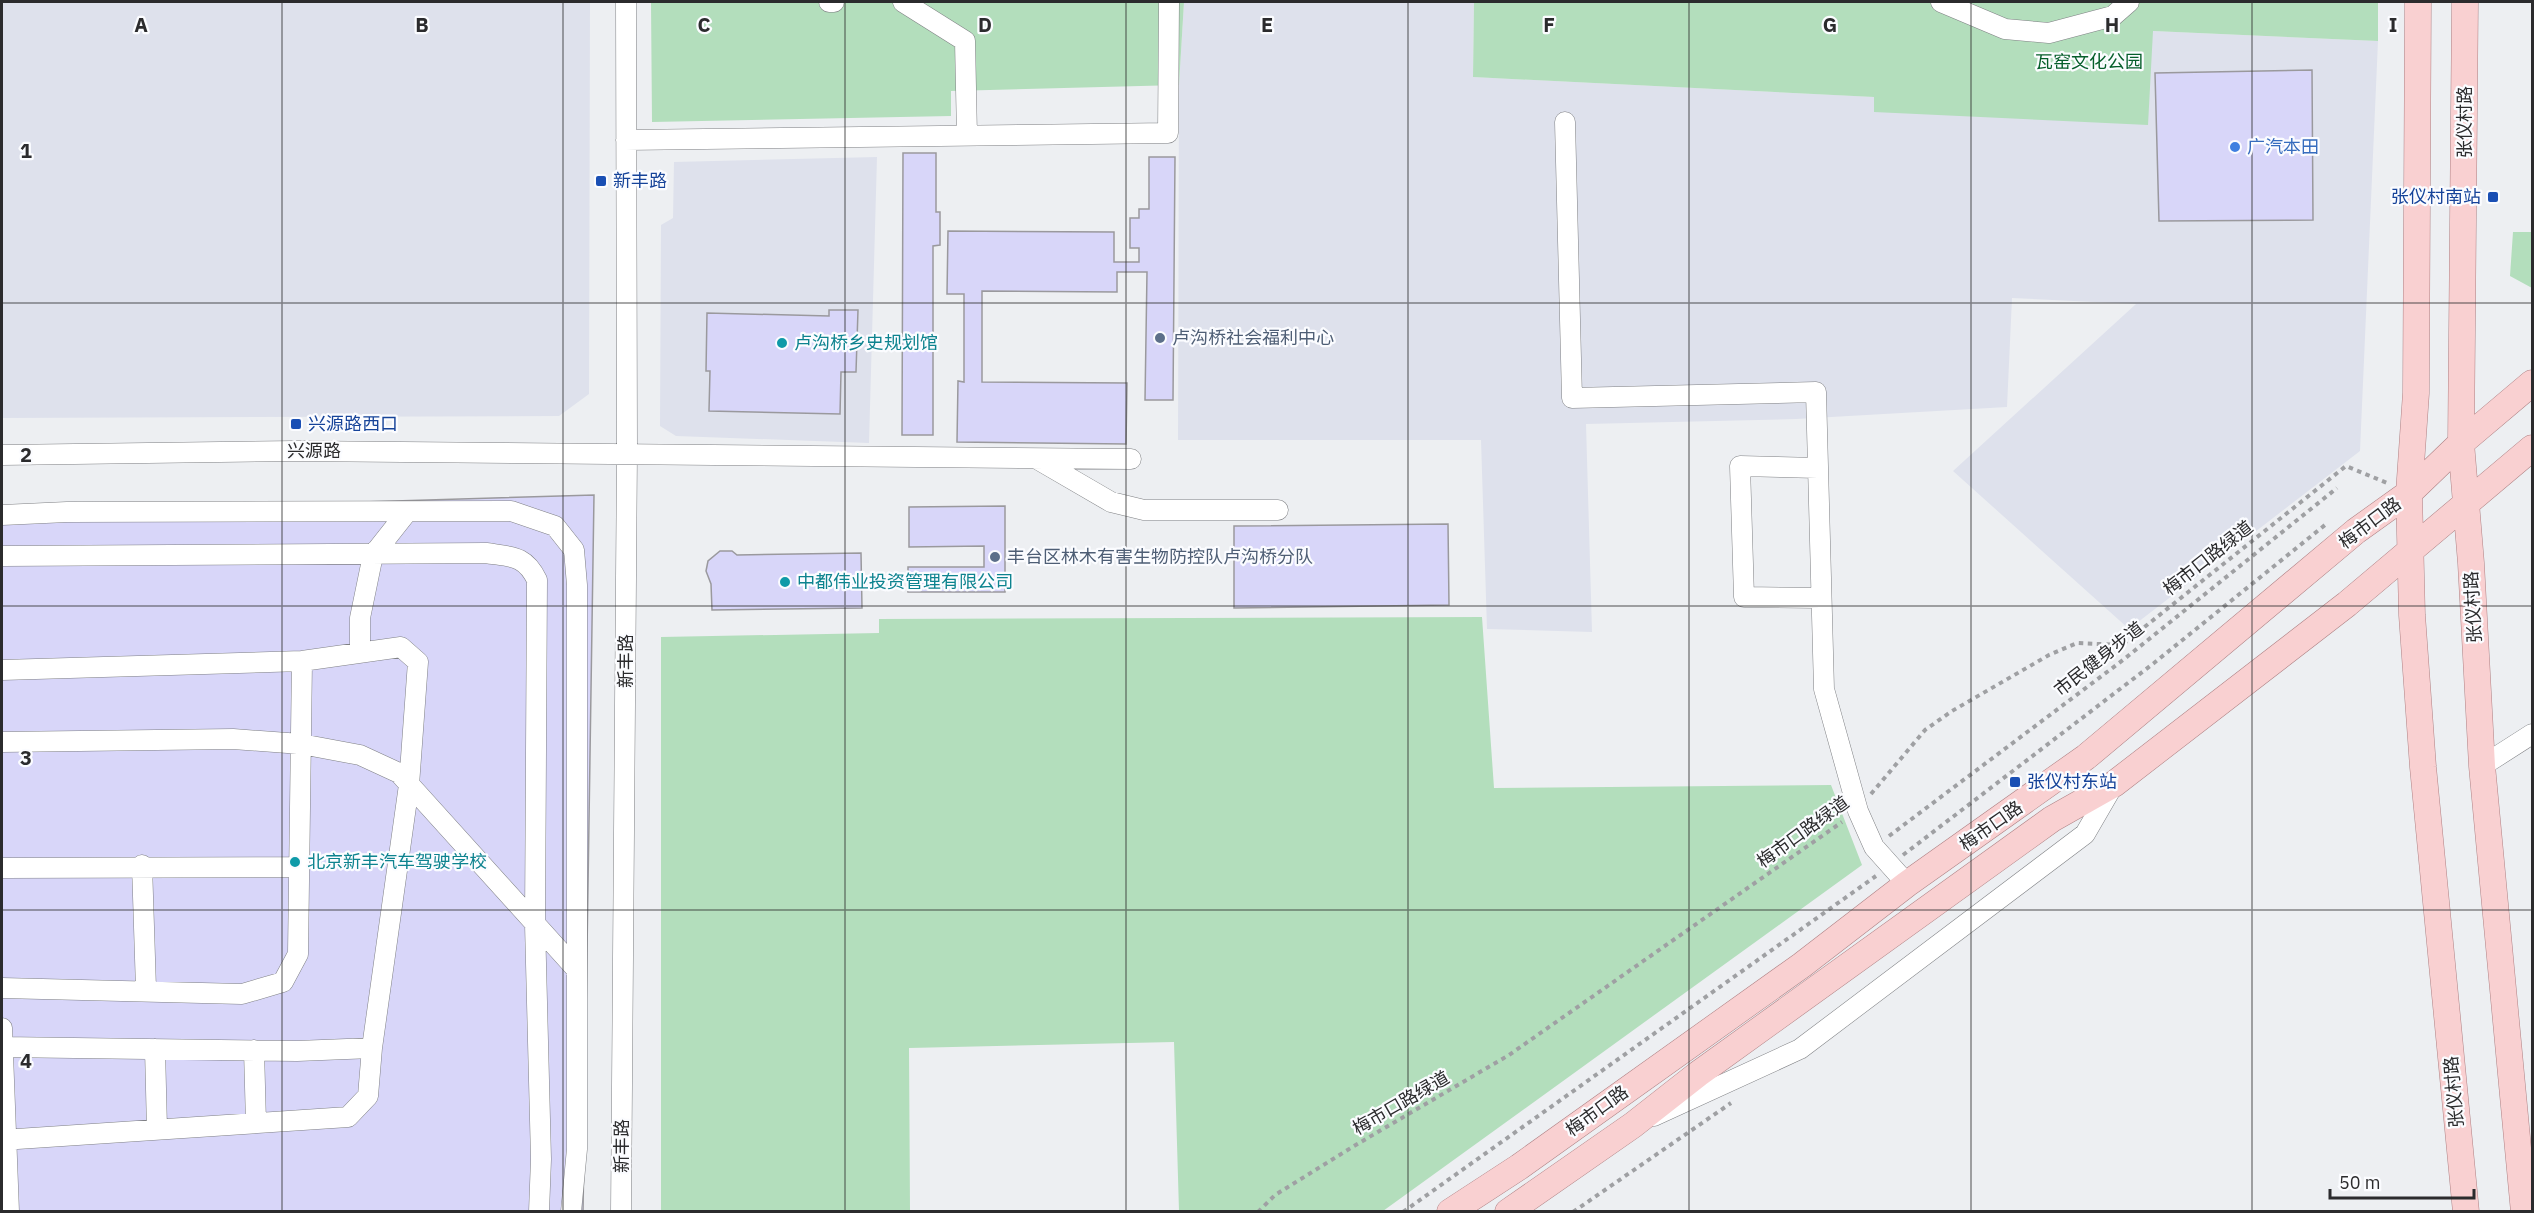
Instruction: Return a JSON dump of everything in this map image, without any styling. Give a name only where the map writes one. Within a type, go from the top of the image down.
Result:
[{"type":"main road","name":"张仪村路","points":[[2418,2],[2416,393],[2409,493],[2412,615],[2423,767],[2466,1212]]},
{"type":"main road","name":"张仪村路","points":[[2464,2],[2465,197],[2461,443],[2471,563],[2482,766],[2524,1212]]},
{"type":"main road","name":"梅市口路","points":[[1461,1209],[1802,965],[1899,874],[2086,757],[2356,531],[2409,493],[2461,443],[2532,383]]},
{"type":"main road","name":"梅市口路","points":[[1508,1212],[1633,1125],[1698,1074],[2052,819],[2114,784],[2347,604],[2532,448]]},
{"type":"street","name":"新丰路","points":[[621,1212],[627,452],[626,2]]},
{"type":"street","points":[[829,2],[834,2]]},
{"type":"street","points":[[903,2],[965,41],[967,136]]},
{"type":"street","points":[[626,140],[1168,133],[1169,2]]},
{"type":"street","points":[[1941,2],[2005,28],[2049,33],[2113,16],[2129,2]]},
{"type":"street","points":[[1565,122],[1572,398],[1816,392],[1824,689],[1858,811],[1874,847],[1899,874]]},
{"type":"street","name":"兴源路","points":[[2,455],[296,451],[627,452],[1131,459]]},
{"type":"street","points":[[1034,458],[1111,502],[1144,510],[1278,510]]},
{"type":"street","points":[[1818,468],[1740,466],[1744,597],[1821,598]]},
{"type":"street","points":[[360,653],[360,618],[374,555],[407,512]]},
{"type":"street","points":[[2,514],[511,512],[555,526],[574,550],[577,585],[577,1149],[571,1212]]},
{"type":"street","points":[[2,556],[486,553],[517,557],[530,565],[537,580],[536,924],[541,1159],[539,1212]]},
{"type":"street","points":[[2,670],[302,661],[401,647],[418,662],[409,785],[372,1048],[368,1096],[348,1117],[4,1139]]},
{"type":"street","points":[[2,988],[146,989],[242,994],[283,982],[298,954],[302,661]]},
{"type":"street","points":[[2482,766],[2532,734]]},
{"type":"street","points":[[2,742],[233,739],[301,744],[360,755],[399,773],[577,970]]},
{"type":"street","points":[[1633,1125],[1712,1092],[1800,1049],[2085,834],[2114,784]]},
{"type":"street","points":[[2,868],[142,865],[299,867]]},
{"type":"street","points":[[142,865],[146,989]]},
{"type":"street","points":[[2,1028],[4,1139],[9,1212]]},
{"type":"street","points":[[2,1047],[254,1050],[372,1048]]},
{"type":"street","points":[[155,1049],[158,1129]]},
{"type":"street","points":[[254,1050],[256,1123]]},
{"type":"path","name":"梅市口路绿道","points":[[1258,1212],[1275,1196],[1344,1152],[1509,1055],[1858,811],[1924,730],[1952,711],[2049,655],[2078,643],[2122,645],[2346,466],[2409,493]]},
{"type":"path","name":"市民健身步道","points":[[1874,847],[2123,660],[2337,488]]},
{"type":"path","points":[[1403,1212],[1899,874],[2154,663],[2331,521]]},
{"type":"path","points":[[1573,1212],[1734,1101]]},
{"type":"shaded area","points":[[2,2],[590,2],[589,394],[559,416],[2,418]]},
{"type":"shaded area","points":[[1184,2],[1474,2],[1473,77],[1875,97],[1874,112],[2152,31],[2378,41],[2360,451],[2129,629],[1953,471],[2136,304],[2012,298],[2007,407],[1796,419],[1586,424],[1592,632],[1487,629],[1481,440],[1178,440],[1179,85]]},
{"type":"shaded area","points":[[877,157],[869,443],[676,436],[660,426],[661,225],[673,218],[674,162]]},
{"type":"green space","points":[[651,2],[1184,2],[1179,85],[951,91],[951,116],[652,122]]},
{"type":"green space","name":"瓦窑文化公园","points":[[1474,2],[2378,2],[2378,41],[2153,31],[2148,125],[1874,112],[1874,97],[1473,77]]},
{"type":"green space","points":[[2513,232],[2532,232],[2532,288],[2510,276]]},
{"type":"green space","points":[[1482,617],[1494,788],[1831,785],[1862,865],[1383,1211],[1179,1211],[1174,1042],[909,1048],[910,1211],[661,1211],[661,637],[879,633],[879,619]]},
{"type":"building","name":"广汽本田","points":[[2312,70],[2313,220],[2159,221],[2155,73]]},
{"type":"building","points":[[903,153],[936,153],[936,212],[940,212],[940,245],[933,246],[933,435],[902,435]]},
{"type":"building","name":"卢沟桥社会福利中心","points":[[1149,157],[1175,157],[1173,400],[1145,400],[1147,272],[1117,272],[1117,292],[982,291],[982,382],[1127,383],[1126,444],[957,442],[958,381],[964,382],[964,294],[947,294],[948,231],[1114,232],[1114,262],[1139,262],[1139,248],[1130,248],[1130,218],[1139,218],[1139,209],[1149,209]]},
{"type":"building","name":"卢沟桥乡史规划馆","points":[[829,310],[858,310],[856,372],[841,372],[840,414],[709,411],[710,371],[706,371],[707,313],[829,316]]},
{"type":"building","name":"北京新丰汽车驾驶学校","points":[[594,495],[583,1212],[2,1212],[2,513]]},
{"type":"building","name":"丰台区林木有害生物防控队卢沟桥分队","points":[[1005,506],[1005,592],[908,592],[908,567],[984,567],[984,546],[909,547],[909,507]]},
{"type":"building","points":[[1448,524],[1449,605],[1234,608],[1234,526]]},
{"type":"building","name":"中都伟业投资管理有限公司","points":[[720,551],[732,551],[737,555],[861,553],[862,608],[712,610],[711,584],[706,571],[708,561]]},
{"type":"place","name":"广汽本田","points":[[2235,147]]},
{"type":"place","name":"新丰路","points":[[601,181]]},
{"type":"place","name":"张仪村南站","points":[[2493,197]]},
{"type":"place","name":"卢沟桥社会福利中心","points":[[1160,338]]},
{"type":"place","name":"卢沟桥乡史规划馆","points":[[782,343]]},
{"type":"place","name":"兴源路西口","points":[[296,424]]},
{"type":"place","name":"丰台区林木有害生物防控队卢沟桥分队","points":[[995,557]]},
{"type":"place","name":"中都伟业投资管理有限公司","points":[[785,582]]},
{"type":"place","name":"张仪村东站","points":[[2015,782]]},
{"type":"place","name":"北京新丰汽车驾驶学校","points":[[295,862]]}]
